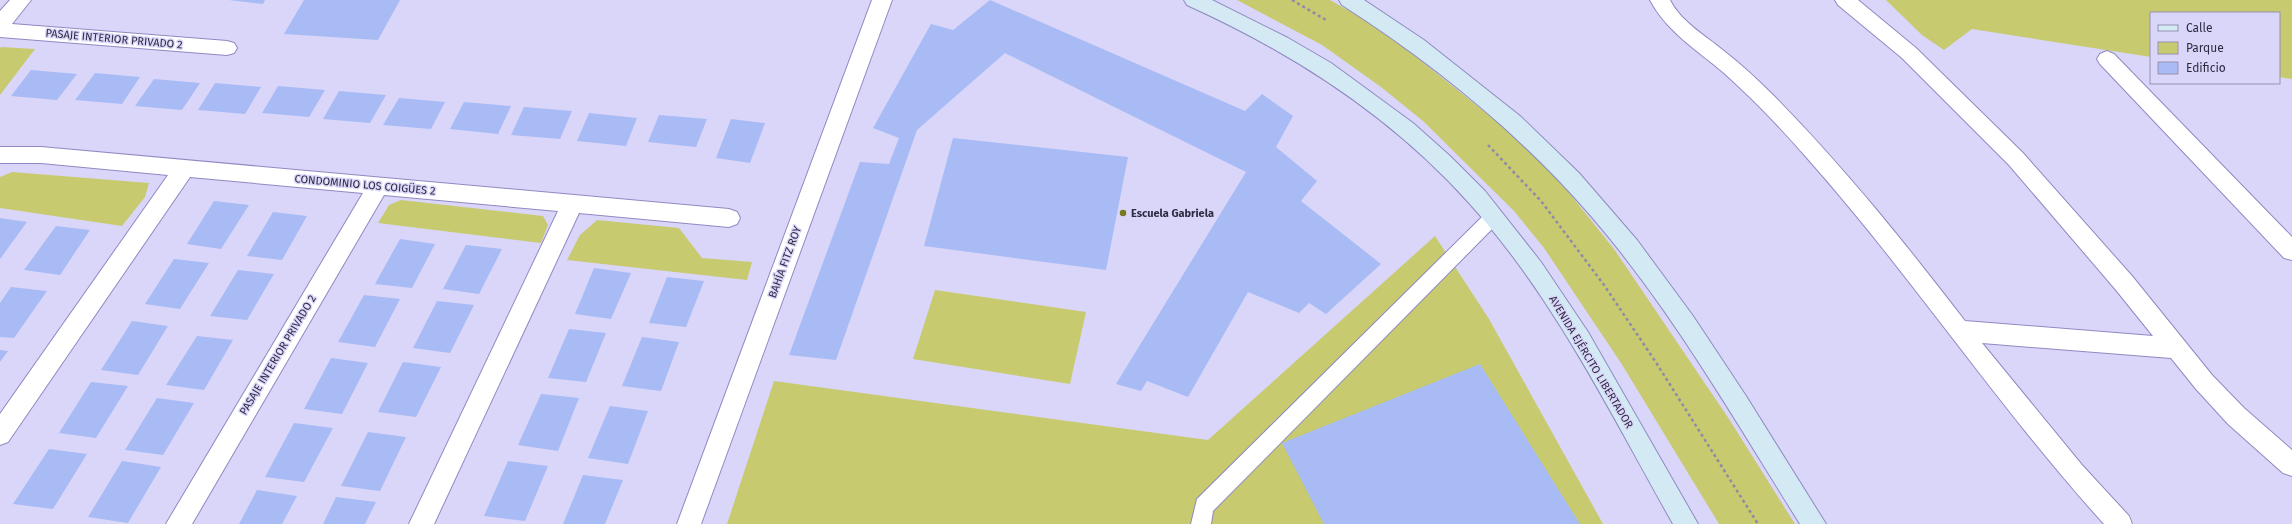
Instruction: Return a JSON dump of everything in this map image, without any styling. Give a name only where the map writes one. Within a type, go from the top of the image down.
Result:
[{"type":"main road","name":"AVENIDA EJÉRCITO LIBERTADOR","points":[[1194,0],[1265,33],[1316,63],[1356,90],[1395,120],[1432,154],[1494,216],[1547,289],[1581,340],[1686,524]]},
{"type":"main road","points":[[1348,0],[1418,45],[1477,90],[1522,131],[1599,210],[1671,302],[1814,524]]},
{"type":"street","points":[[0,24],[21,0]]},
{"type":"street","name":"BAHÍA FITZ ROY","points":[[689,524],[882,0]]},
{"type":"street","points":[[1660,0],[1671,17],[1756,91],[1832,170],[2047,443],[2088,491],[2120,524]]},
{"type":"street","points":[[1845,0],[1909,53],[2016,159],[2114,272],[2174,348],[2236,416],[2292,465]]},
{"type":"street","name":"PASAJE INTERIOR PRIVADO 2","points":[[0,30],[227,48]]},
{"type":"street","points":[[2107,59],[2292,251]]},
{"type":"street","name":"CONDOMINIO LOS COIGÜES 2","points":[[0,155],[41,155],[729,218]]},
{"type":"street","points":[[0,434],[184,169]]},
{"type":"street","name":"PASAJE INTERIOR PRIVADO 2","points":[[178,524],[378,186]]},
{"type":"street","points":[[421,524],[574,203]]},
{"type":"street","points":[[1960,331],[2174,348]]},
{"type":"lane","points":[[1201,524],[1204,506],[1494,216]]},
{"type":"green space","points":[[1237,0],[1330,0],[1360,17],[1410,52],[1515,136],[1566,189],[1614,249],[1729,419],[1795,524],[1719,524],[1621,363],[1544,248],[1514,211],[1423,121],[1381,87],[1322,45]]},
{"type":"green space","points":[[1886,0],[2292,0],[2292,79],[2280,77],[2280,12],[2150,12],[2150,57],[1972,29],[1944,50],[1922,35]]},
{"type":"green space","points":[[0,48],[35,49],[0,95]]},
{"type":"green space","points":[[12,172],[149,183],[145,197],[122,226],[0,208],[0,177]]},
{"type":"green space","points":[[401,200],[543,216],[548,225],[541,243],[378,223],[389,205]]},
{"type":"green space","points":[[597,220],[679,228],[702,258],[752,262],[747,280],[567,260],[580,235]]},
{"type":"green space","points":[[1435,236],[1489,319],[1603,524],[727,524],[774,381],[1208,440]]},
{"type":"green space","points":[[935,290],[1086,312],[1070,384],[913,359]]},
{"type":"building","points":[[229,0],[265,0],[263,4]]},
{"type":"building","points":[[304,0],[400,0],[378,40],[284,34]]},
{"type":"building","points":[[990,0],[1245,111],[1262,94],[1293,116],[1276,147],[1317,181],[1301,201],[1381,264],[1326,314],[1309,303],[1299,313],[1248,292],[1188,397],[1147,381],[1141,391],[1116,384],[1246,172],[1005,53],[917,130],[836,360],[789,355],[860,162],[889,164],[899,138],[873,128],[931,24],[953,30]]},
{"type":"building","points":[[31,70],[77,74],[57,100],[11,96]]},
{"type":"building","points":[[95,73],[140,77],[122,104],[75,100]]},
{"type":"building","points":[[154,79],[200,83],[182,110],[135,106]]},
{"type":"building","points":[[215,83],[261,87],[245,114],[198,110]]},
{"type":"building","points":[[278,86],[325,90],[309,117],[262,113]]},
{"type":"building","points":[[339,91],[386,95],[370,123],[323,119]]},
{"type":"building","points":[[399,98],[445,102],[431,129],[383,125]]},
{"type":"building","points":[[464,102],[511,106],[498,134],[450,129]]},
{"type":"building","points":[[524,107],[572,111],[560,139],[511,135]]},
{"type":"building","points":[[589,113],[637,118],[626,146],[577,141]]},
{"type":"building","points":[[659,115],[707,119],[696,147],[648,142]]},
{"type":"building","points":[[731,119],[765,123],[750,163],[716,158]]},
{"type":"building","points":[[953,138],[1128,157],[1106,270],[924,246]]},
{"type":"building","points":[[214,201],[249,205],[221,249],[187,244]]},
{"type":"building","points":[[273,212],[307,216],[282,260],[247,256]]},
{"type":"building","points":[[0,218],[27,222],[0,259]]},
{"type":"building","points":[[56,226],[90,230],[60,275],[24,270]]},
{"type":"building","points":[[400,239],[435,244],[412,288],[375,284]]},
{"type":"building","points":[[466,245],[502,249],[479,294],[443,289]]},
{"type":"building","points":[[174,259],[209,263],[180,309],[145,304]]},
{"type":"building","points":[[594,268],[631,273],[611,319],[575,314]]},
{"type":"building","points":[[238,270],[274,274],[247,320],[210,316]]},
{"type":"building","points":[[667,277],[704,281],[686,327],[649,323]]},
{"type":"building","points":[[11,287],[47,291],[14,338],[0,337],[0,303]]},
{"type":"building","points":[[364,295],[400,299],[375,347],[338,342]]},
{"type":"building","points":[[437,301],[474,305],[450,353],[413,348]]},
{"type":"building","points":[[132,321],[168,326],[138,375],[101,370]]},
{"type":"building","points":[[569,329],[606,333],[586,382],[548,378]]},
{"type":"building","points":[[197,336],[233,340],[204,390],[166,385]]},
{"type":"building","points":[[642,337],[679,342],[661,391],[622,386]]},
{"type":"building","points":[[0,350],[8,351],[0,362]]},
{"type":"building","points":[[331,358],[368,363],[342,414],[304,409]]},
{"type":"building","points":[[403,362],[441,367],[416,417],[378,412]]},
{"type":"building","points":[[1480,364],[1580,524],[1324,524],[1282,443]]},
{"type":"building","points":[[91,382],[128,386],[96,438],[59,433]]},
{"type":"building","points":[[541,394],[579,398],[558,451],[518,445]]},
{"type":"building","points":[[157,398],[194,403],[163,455],[125,450]]},
{"type":"building","points":[[610,406],[648,411],[628,464],[588,458]]},
{"type":"building","points":[[294,423],[333,428],[304,482],[265,477]]},
{"type":"building","points":[[368,432],[406,437],[380,491],[341,486]]},
{"type":"building","points":[[49,449],[87,454],[53,509],[13,504]]},
{"type":"building","points":[[122,461],[161,467],[128,523],[88,517]]},
{"type":"building","points":[[508,461],[548,466],[525,521],[484,516]]},
{"type":"building","points":[[583,475],[623,480],[605,524],[563,524]]},
{"type":"building","points":[[257,490],[297,496],[282,524],[239,524]]},
{"type":"building","points":[[336,497],[376,502],[365,524],[323,524]]},
{"type":"place","name":"Escuela Gabriela","points":[[1123,213]]}]
